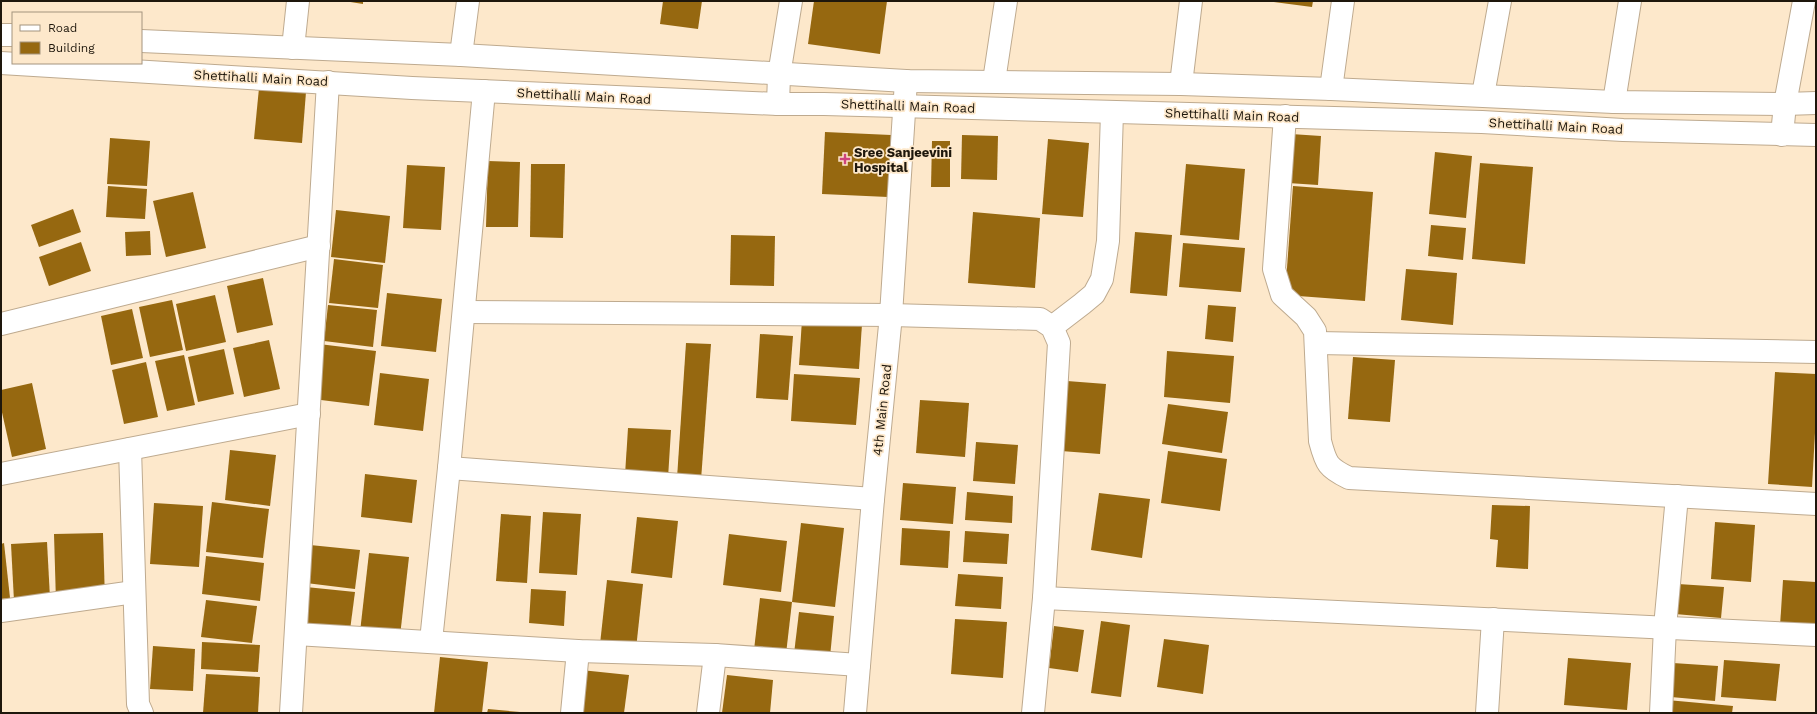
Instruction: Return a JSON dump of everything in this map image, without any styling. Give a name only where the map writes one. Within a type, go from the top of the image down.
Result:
[{"type":"street","points":[[293,48],[298,1]]},
{"type":"street","points":[[461,55],[468,1]]},
{"type":"street","points":[[778,104],[779,74],[791,1]]},
{"type":"street","points":[[994,81],[1006,1]]},
{"type":"street","points":[[1181,84],[1191,1]]},
{"type":"street","points":[[1331,89],[1343,1]]},
{"type":"street","points":[[1483,95],[1500,1]]},
{"type":"street","points":[[1614,102],[1630,1]]},
{"type":"street","points":[[1782,135],[1785,104],[1804,1]]},
{"type":"street","points":[[1,35],[12,35]]},
{"type":"street","name":"Shettihalli Main Road","points":[[142,41],[461,55],[906,81],[1181,84],[1483,95],[1614,102],[1816,103]]},
{"type":"street","name":"Shettihalli Main Road","points":[[1,63],[12,64]]},
{"type":"street","name":"Shettihalli Main Road","points":[[18,64],[484,91],[778,104],[1285,116],[1482,122],[1624,130],[1816,135]]},
{"type":"street","name":"4th Main Road","points":[[856,713],[873,499],[891,315],[906,81]]},
{"type":"street","points":[[291,713],[328,82]]},
{"type":"street","points":[[430,641],[449,468],[484,91]]},
{"type":"street","points":[[1052,326],[1094,294],[1102,279],[1108,241],[1112,112]]},
{"type":"street","points":[[1285,116],[1274,269],[1282,295],[1306,317],[1315,331],[1317,344],[1320,441],[1324,458],[1334,471],[1349,478],[1816,504]]},
{"type":"street","points":[[1,324],[319,246]]},
{"type":"street","points":[[464,312],[891,315],[1040,319],[1052,326],[1059,343],[1044,598],[1033,713]]},
{"type":"street","points":[[1317,344],[1816,352]]},
{"type":"street","points":[[1,474],[309,414]]},
{"type":"street","points":[[130,449],[138,704],[142,713]]},
{"type":"street","points":[[449,468],[873,499]]},
{"type":"street","points":[[1661,713],[1665,627],[1677,496]]},
{"type":"street","points":[[1,611],[134,592]]},
{"type":"street","points":[[1044,598],[1816,635]]},
{"type":"street","points":[[1487,713],[1493,619]]},
{"type":"street","points":[[296,634],[578,651],[715,655],[859,665]]},
{"type":"street","points":[[572,713],[578,651]]},
{"type":"street","points":[[708,713],[715,655]]},
{"type":"building","points":[[344,1],[363,1],[363,4]]},
{"type":"building","points":[[663,1],[702,1],[698,29],[660,24]]},
{"type":"building","points":[[814,1],[887,1],[880,54],[808,44]]},
{"type":"building","points":[[1266,1],[1313,1],[1312,7]]},
{"type":"building","points":[[259,88],[306,92],[302,143],[254,139]]},
{"type":"building","points":[[825,132],[891,135],[888,197],[822,194]]},
{"type":"building","points":[[1291,134],[1321,136],[1318,185],[1288,183]]},
{"type":"building","points":[[962,135],[998,136],[997,180],[961,179]]},
{"type":"building","points":[[110,138],[150,141],[147,186],[107,184]]},
{"type":"building","points":[[1048,139],[1089,143],[1083,217],[1042,214]]},
{"type":"building","points":[[932,141],[950,141],[950,187],[931,187]]},
{"type":"building","points":[[1435,152],[1472,156],[1466,218],[1429,214]]},
{"type":"building","points":[[488,161],[520,162],[518,227],[486,227]]},
{"type":"building","points":[[1480,163],[1533,167],[1525,264],[1472,259]]},
{"type":"building","points":[[531,164],[565,164],[563,238],[530,237]]},
{"type":"building","points":[[1186,164],[1245,169],[1239,240],[1180,235]]},
{"type":"building","points":[[407,165],[445,167],[441,230],[403,228]]},
{"type":"building","points":[[108,186],[147,189],[145,219],[106,217]]},
{"type":"building","points":[[1293,186],[1373,192],[1365,301],[1285,295]]},
{"type":"building","points":[[193,192],[206,248],[166,257],[153,201]]},
{"type":"building","points":[[73,209],[81,232],[39,247],[31,225]]},
{"type":"building","points":[[336,210],[390,216],[385,263],[331,257]]},
{"type":"building","points":[[973,212],[1040,218],[1035,288],[968,283]]},
{"type":"building","points":[[1431,225],[1466,228],[1463,260],[1428,256]]},
{"type":"building","points":[[150,231],[151,255],[126,256],[125,232]]},
{"type":"building","points":[[1135,232],[1172,235],[1167,296],[1130,293]]},
{"type":"building","points":[[731,235],[775,236],[774,286],[730,285]]},
{"type":"building","points":[[81,242],[91,271],[49,286],[39,257]]},
{"type":"building","points":[[1183,243],[1245,248],[1241,292],[1179,287]]},
{"type":"building","points":[[334,259],[383,265],[378,308],[329,303]]},
{"type":"building","points":[[1406,269],[1457,273],[1453,325],[1401,320]]},
{"type":"building","points":[[263,278],[273,325],[237,333],[227,286]]},
{"type":"building","points":[[387,293],[442,299],[436,352],[381,346]]},
{"type":"building","points":[[215,295],[226,342],[186,351],[176,304]]},
{"type":"building","points":[[172,300],[183,350],[150,357],[139,307]]},
{"type":"building","points":[[328,305],[377,310],[373,347],[324,341]]},
{"type":"building","points":[[1208,305],[1236,307],[1233,342],[1205,339]]},
{"type":"building","points":[[132,309],[143,358],[111,365],[101,316]]},
{"type":"building","points":[[802,320],[862,324],[859,369],[799,365]]},
{"type":"building","points":[[760,334],[793,336],[788,400],[756,398]]},
{"type":"building","points":[[269,340],[280,389],[244,397],[233,348]]},
{"type":"building","points":[[686,343],[711,344],[701,480],[677,478]]},
{"type":"building","points":[[319,344],[376,351],[369,406],[313,399]]},
{"type":"building","points":[[224,349],[234,394],[198,402],[188,357]]},
{"type":"building","points":[[1167,351],[1234,356],[1230,403],[1164,397]]},
{"type":"building","points":[[184,355],[195,405],[167,411],[155,361]]},
{"type":"building","points":[[1353,357],[1395,360],[1390,422],[1348,419]]},
{"type":"building","points":[[146,362],[158,417],[124,424],[112,370]]},
{"type":"building","points":[[1775,372],[1816,374],[1816,415],[1812,487],[1768,484]]},
{"type":"building","points":[[380,373],[429,379],[423,431],[374,425]]},
{"type":"building","points":[[794,374],[860,378],[856,425],[791,421]]},
{"type":"building","points":[[1067,381],[1106,384],[1100,454],[1061,451]]},
{"type":"building","points":[[32,383],[46,449],[12,457],[1,408],[1,390]]},
{"type":"building","points":[[920,400],[969,403],[965,457],[916,453]]},
{"type":"building","points":[[1168,404],[1228,412],[1222,453],[1162,444]]},
{"type":"building","points":[[628,428],[671,430],[668,478],[625,475]]},
{"type":"building","points":[[976,442],[1018,445],[1015,484],[973,481]]},
{"type":"building","points":[[230,450],[276,455],[270,506],[225,500]]},
{"type":"building","points":[[1168,451],[1227,459],[1220,511],[1161,503]]},
{"type":"building","points":[[365,474],[417,480],[412,523],[361,517]]},
{"type":"building","points":[[903,483],[956,487],[953,524],[900,520]]},
{"type":"building","points":[[967,492],[1013,496],[1012,523],[965,520]]},
{"type":"building","points":[[1099,493],[1150,499],[1142,558],[1091,550]]},
{"type":"building","points":[[212,502],[269,509],[263,558],[206,552]]},
{"type":"building","points":[[154,503],[203,506],[199,567],[150,564]]},
{"type":"building","points":[[1492,505],[1530,506],[1528,569],[1496,567],[1498,540],[1490,539]]},
{"type":"building","points":[[543,512],[581,514],[577,575],[539,573]]},
{"type":"building","points":[[501,514],[531,516],[527,583],[496,581]]},
{"type":"building","points":[[637,517],[678,521],[672,578],[631,573]]},
{"type":"building","points":[[1715,522],[1755,525],[1751,582],[1711,579]]},
{"type":"building","points":[[801,523],[844,528],[835,607],[792,602]]},
{"type":"building","points":[[902,528],[950,531],[948,568],[900,565]]},
{"type":"building","points":[[965,531],[1009,534],[1007,564],[963,562]]},
{"type":"building","points":[[103,533],[105,600],[56,602],[54,534]]},
{"type":"building","points":[[729,534],[787,541],[781,592],[723,585]]},
{"type":"building","points":[[47,542],[50,598],[14,601],[11,544]]},
{"type":"building","points":[[4,543],[10,598],[1,599],[1,544]]},
{"type":"building","points":[[310,545],[360,550],[355,589],[306,583]]},
{"type":"building","points":[[369,553],[409,557],[400,636],[360,632]]},
{"type":"building","points":[[206,556],[264,563],[260,601],[202,594]]},
{"type":"building","points":[[958,574],[1003,577],[1001,609],[955,606]]},
{"type":"building","points":[[607,580],[643,584],[636,649],[600,644]]},
{"type":"building","points":[[1783,580],[1816,582],[1816,628],[1780,626]]},
{"type":"building","points":[[1678,584],[1724,587],[1721,618],[1675,614]]},
{"type":"building","points":[[306,587],[355,592],[350,630],[302,625]]},
{"type":"building","points":[[531,589],[566,591],[564,626],[529,623]]},
{"type":"building","points":[[760,598],[792,602],[786,654],[754,650]]},
{"type":"building","points":[[206,600],[257,606],[252,643],[201,637]]},
{"type":"building","points":[[799,612],[834,616],[829,667],[793,662]]},
{"type":"building","points":[[955,619],[1007,622],[1003,678],[951,674]]},
{"type":"building","points":[[1101,621],[1130,625],[1121,697],[1091,693]]},
{"type":"building","points":[[1054,626],[1084,630],[1078,672],[1049,668]]},
{"type":"building","points":[[1164,639],[1209,645],[1203,694],[1157,687]]},
{"type":"building","points":[[202,642],[260,645],[258,672],[201,669]]},
{"type":"building","points":[[153,646],[195,649],[193,691],[150,689]]},
{"type":"building","points":[[440,657],[488,662],[482,713],[434,713]]},
{"type":"building","points":[[1568,658],[1631,663],[1627,710],[1564,705]]},
{"type":"building","points":[[1724,660],[1780,664],[1776,701],[1721,697]]},
{"type":"building","points":[[1673,663],[1718,666],[1715,701],[1671,697]]},
{"type":"building","points":[[581,670],[629,675],[624,713],[576,713]]},
{"type":"building","points":[[206,674],[260,677],[258,713],[203,713]]},
{"type":"building","points":[[727,675],[773,680],[770,713],[722,713]]},
{"type":"building","points":[[1667,700],[1733,706],[1732,713],[1666,713]]},
{"type":"building","points":[[488,709],[520,712],[520,713],[487,713]]},
{"type":"place","name":"Sree Sanjeevini Hospital","points":[[845,159]]}]
